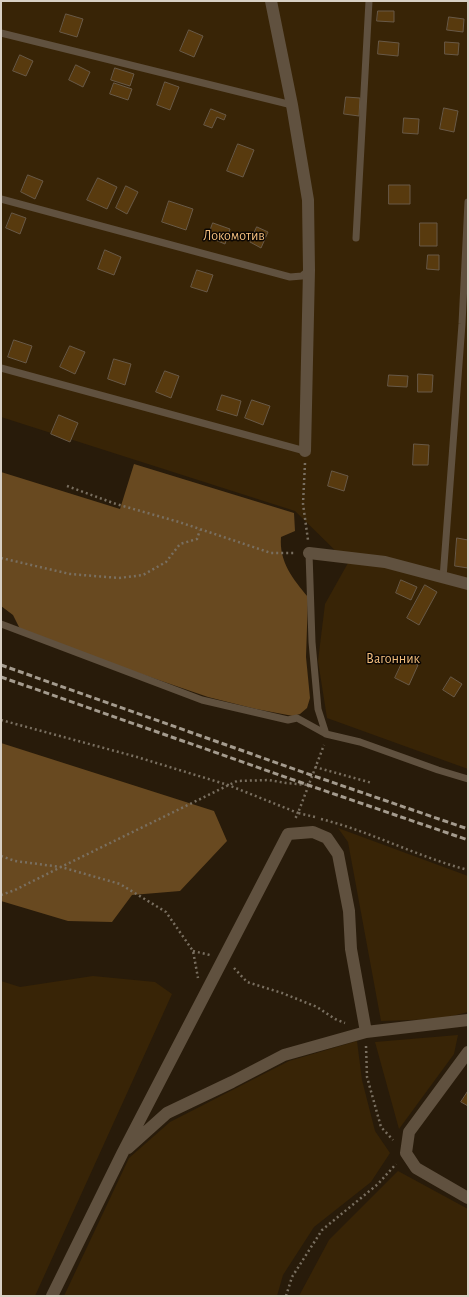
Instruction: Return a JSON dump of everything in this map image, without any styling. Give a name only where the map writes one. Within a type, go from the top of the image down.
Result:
[{"type":"street","points":[[270,1],[292,105],[308,200],[309,270],[305,451]]},
{"type":"street","points":[[309,553],[385,562],[468,584]]},
{"type":"street","points":[[52,1296],[122,1154],[288,834],[313,832],[327,838],[338,854],[349,911],[351,949],[366,1032]]},
{"type":"street","points":[[122,1154],[167,1113],[284,1055],[366,1032],[468,1020]]},
{"type":"street","points":[[468,1052],[409,1132],[406,1153],[416,1168],[468,1198]]},
{"type":"lane","points":[[356,238],[369,1]]},
{"type":"lane","points":[[1,33],[292,105]]},
{"type":"lane","points":[[1,199],[290,277],[302,276],[309,270]]},
{"type":"lane","points":[[443,578],[462,324],[468,202]]},
{"type":"lane","points":[[1,368],[305,451]]},
{"type":"lane","points":[[309,553],[312,642],[318,709],[326,734]]},
{"type":"lane","points":[[1,624],[202,700],[288,720],[297,718],[326,734],[360,742],[438,770],[468,779]]},
{"type":"path","points":[[67,486],[116,504],[271,553],[309,553],[303,504],[305,451]]},
{"type":"path","points":[[1,558],[70,574],[119,578],[143,575],[166,562],[180,544],[197,539],[200,530]]},
{"type":"path","points":[[1,720],[136,757],[228,785],[298,813],[344,825],[405,849],[468,870]]},
{"type":"path","points":[[288,834],[323,750],[326,734]]},
{"type":"path","points":[[315,767],[372,783]]},
{"type":"path","points":[[1,895],[61,868],[237,781],[269,780],[308,785]]},
{"type":"path","points":[[1,856],[15,862],[61,868],[120,884],[166,912],[193,951],[202,1000]]},
{"type":"path","points":[[193,951],[224,958],[247,982],[282,993],[317,1007],[335,1019],[366,1032],[367,1077],[380,1127],[406,1153],[378,1184],[322,1230],[292,1277],[286,1296]]},
{"type":"green space","name":"Локомотив","points":[[1,1],[468,1],[468,769],[327,718],[318,661],[325,604],[348,563],[295,511],[1,417]]},
{"type":"green space","points":[[338,828],[468,876],[468,1012],[440,1019],[381,1021],[348,842]]},
{"type":"green space","points":[[93,976],[155,982],[172,994],[35,1296],[1,1296],[1,981],[20,987]]},
{"type":"green space","points":[[458,1035],[454,1054],[399,1129],[375,1042]]},
{"type":"green space","points":[[357,1041],[362,1080],[375,1131],[390,1153],[371,1182],[314,1227],[283,1275],[277,1296],[64,1296],[129,1158],[170,1122],[289,1061]]},
{"type":"green space","points":[[398,1171],[468,1209],[468,1296],[299,1296],[329,1240]]},
{"type":"shaded area","points":[[134,464],[294,513],[295,531],[281,537],[281,546],[282,554],[288,570],[308,597],[306,657],[310,698],[307,708],[300,714],[293,716],[256,709],[208,697],[22,633],[13,615],[1,606],[1,472],[120,509]]},
{"type":"shaded area","points":[[1,743],[214,811],[227,841],[180,891],[132,895],[112,922],[68,921],[1,901]]},
{"type":"building","points":[[378,11],[394,11],[394,22],[377,21]]},
{"type":"building","points":[[66,14],[83,19],[77,37],[60,32]]},
{"type":"building","points":[[449,17],[464,19],[463,32],[447,30]]},
{"type":"building","points":[[189,30],[203,36],[194,57],[180,51]]},
{"type":"building","points":[[379,41],[399,43],[398,56],[378,54]]},
{"type":"building","points":[[445,42],[459,43],[458,55],[445,54]]},
{"type":"building","points":[[20,55],[33,61],[26,76],[13,71]]},
{"type":"building","points":[[76,65],[90,72],[83,87],[69,80]]},
{"type":"building","points":[[115,68],[134,74],[130,86],[111,80]]},
{"type":"building","points":[[165,82],[179,87],[170,110],[157,105]]},
{"type":"building","points":[[114,83],[132,89],[128,100],[110,94]]},
{"type":"building","points":[[346,97],[360,98],[359,116],[344,114]]},
{"type":"building","points":[[444,108],[458,111],[454,132],[440,129]]},
{"type":"building","points":[[211,109],[226,115],[224,120],[217,117],[212,128],[204,125]]},
{"type":"building","points":[[404,118],[419,119],[418,134],[403,133]]},
{"type":"building","points":[[238,144],[254,150],[243,177],[227,171]]},
{"type":"building","points":[[28,175],[43,181],[35,199],[21,192]]},
{"type":"building","points":[[98,178],[117,187],[107,209],[87,200]]},
{"type":"building","points":[[389,185],[410,185],[410,204],[389,204]]},
{"type":"building","points":[[126,186],[138,192],[127,214],[116,208]]},
{"type":"building","points":[[169,201],[193,209],[186,230],[162,222]]},
{"type":"building","points":[[12,213],[26,218],[20,234],[6,228]]},
{"type":"building","points":[[213,223],[230,229],[225,244],[208,237]]},
{"type":"building","points":[[420,223],[437,223],[437,246],[420,246]]},
{"type":"building","points":[[257,227],[268,232],[261,248],[250,242]]},
{"type":"building","points":[[105,250],[121,257],[114,275],[98,269]]},
{"type":"building","points":[[428,255],[439,255],[439,270],[427,269]]},
{"type":"building","points":[[197,270],[213,275],[207,292],[191,287]]},
{"type":"building","points":[[14,340],[32,346],[26,363],[8,357]]},
{"type":"building","points":[[70,346],[85,352],[75,374],[60,367]]},
{"type":"building","points":[[114,359],[131,364],[125,385],[108,379]]},
{"type":"building","points":[[165,371],[179,376],[171,398],[156,392]]},
{"type":"building","points":[[418,374],[433,375],[432,392],[418,392]]},
{"type":"building","points":[[389,375],[408,376],[407,387],[388,386]]},
{"type":"building","points":[[222,395],[241,401],[237,416],[217,410]]},
{"type":"building","points":[[252,400],[270,406],[263,425],[245,418]]},
{"type":"building","points":[[59,415],[78,423],[70,442],[51,434]]},
{"type":"building","points":[[414,444],[429,445],[428,465],[413,465]]},
{"type":"building","points":[[332,471],[348,476],[344,491],[328,486]]},
{"type":"building","points":[[457,538],[468,540],[468,568],[455,566]]},
{"type":"building","points":[[401,580],[417,587],[411,600],[396,593]]},
{"type":"building","points":[[425,585],[437,592],[419,625],[407,618]]},
{"type":"building","points":[[404,659],[418,665],[409,685],[395,678]]},
{"type":"building","points":[[451,677],[462,684],[454,697],[443,690]]},
{"type":"building","points":[[468,1091],[468,1106],[461,1102]]},
{"type":"railway","points":[[1,665],[468,829]]},
{"type":"railway","points":[[1,677],[468,840]]},
{"type":"park label","name":"Вагонник","points":[[393,659]]}]
